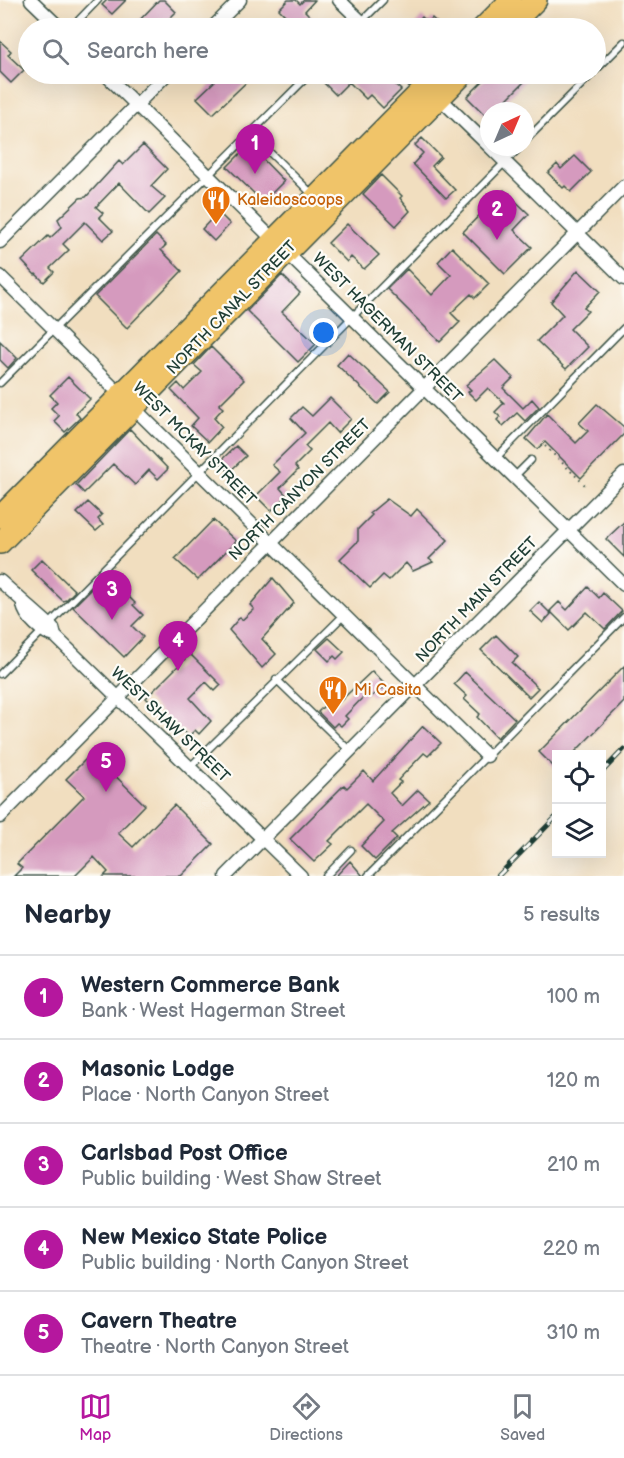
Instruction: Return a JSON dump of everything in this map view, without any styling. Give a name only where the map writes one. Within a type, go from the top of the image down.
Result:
[{"type":"highway","points":[[493,18],[512,0]]},
{"type":"highway","points":[[518,18],[536,0]]},
{"type":"highway","name":"NORTH CANAL STREET","points":[[280,246],[316,198],[428,84]]},
{"type":"highway","name":"NORTH CANAL STREET","points":[[0,518],[127,401],[280,246],[428,84]]},
{"type":"highway","name":"NORTH CANAL STREET","points":[[0,543],[127,401]]},
{"type":"street","points":[[31,0],[50,18]]},
{"type":"street","points":[[222,18],[240,0]]},
{"type":"street","points":[[339,0],[354,18]]},
{"type":"street","name":"WEST HAGERMAN STREET","points":[[115,84],[624,585]]},
{"type":"street","points":[[0,242],[157,84]]},
{"type":"street","points":[[432,84],[480,137]]},
{"type":"street","points":[[499,156],[624,279]]},
{"type":"street","name":"NORTH CANYON STREET","points":[[0,818],[624,186]]},
{"type":"street","name":"WEST MCKAY STREET","points":[[0,276],[487,756]]},
{"type":"street","name":"NORTH MAIN STREET","points":[[226,876],[624,474]]},
{"type":"street","name":"WEST SHAW STREET","points":[[0,581],[23,604],[25,612],[49,630],[301,876]]},
{"type":"lane","points":[[81,18],[98,0]]},
{"type":"lane","points":[[368,18],[383,0]]},
{"type":"lane","points":[[606,60],[624,42]]},
{"type":"lane","points":[[0,383],[300,84]]},
{"type":"lane","points":[[534,132],[582,84]]},
{"type":"lane","points":[[250,133],[316,198]]},
{"type":"lane","points":[[0,674],[49,630],[199,472],[511,156]]},
{"type":"lane","points":[[496,459],[624,328]]},
{"type":"lane","points":[[514,477],[531,460]]},
{"type":"lane","points":[[190,767],[276,679],[344,615]]},
{"type":"lane","points":[[368,876],[624,617]]},
{"type":"lane","points":[[276,679],[350,751]]},
{"type":"lane","points":[[326,876],[351,850]]},
{"type":"path","points":[[545,446],[586,486]]},
{"type":"building","points":[[107,0],[126,0],[112,14],[102,5]]},
{"type":"building","points":[[159,0],[164,0],[176,12],[170,18],[142,18]]},
{"type":"building","points":[[288,0],[296,0],[300,4],[304,0],[315,0],[305,11],[312,18],[288,18],[279,9]]},
{"type":"building","points":[[0,41],[11,51],[8,55],[18,64],[18,76],[11,83],[0,72]]},
{"type":"building","points":[[212,84],[244,84],[213,114],[197,98]]},
{"type":"building","points":[[325,84],[347,84],[336,95]]},
{"type":"building","points":[[351,84],[395,84],[401,90],[383,108],[370,95],[366,99]]},
{"type":"building","points":[[480,84],[522,84],[504,102],[480,102],[480,110],[467,97]]},
{"type":"building","points":[[422,138],[441,157],[432,166],[455,190],[446,198],[413,164],[423,153],[415,145]]},
{"type":"building","points":[[143,145],[167,169],[151,186],[165,198],[149,214],[119,183],[96,207],[103,213],[99,217],[113,231],[103,240],[85,222],[63,244],[69,250],[50,268],[54,272],[44,282],[22,261],[48,236],[50,238],[62,227],[58,219],[80,198],[86,197],[119,161],[123,165]]},
{"type":"building","points":[[249,145],[284,181],[263,202],[227,167]]},
{"type":"building","points":[[575,156],[591,172],[571,192],[565,186],[563,188],[548,173],[557,164],[561,169]]},
{"type":"building","points":[[381,175],[402,196],[400,198],[410,211],[396,226],[363,194]]},
{"type":"building","points":[[504,190],[529,214],[514,230],[532,247],[505,274],[463,232]]},
{"type":"building","name":"Kaleidoscoops","points":[[218,212],[230,224],[214,241],[202,229]]},
{"type":"building","points":[[347,224],[379,255],[364,269],[351,257],[347,262],[328,243]]},
{"type":"building","points":[[156,235],[166,245],[161,250],[182,271],[127,328],[95,296]]},
{"type":"building","points":[[452,247],[489,284],[475,298],[471,294],[451,313],[460,322],[440,342],[387,289],[407,269],[432,295],[451,275],[438,262]]},
{"type":"building","points":[[578,270],[600,291],[584,308],[588,311],[570,329],[588,347],[566,369],[537,341],[563,315],[551,302]]},
{"type":"building","points":[[282,275],[300,293],[282,312],[316,344],[298,362],[247,311]]},
{"type":"building","points":[[0,341],[17,358],[8,368],[0,360]]},
{"type":"building","points":[[211,347],[244,380],[219,405],[223,408],[214,418],[222,427],[208,442],[191,426],[198,418],[171,390],[178,383],[184,390],[202,372],[194,365]]},
{"type":"building","points":[[348,353],[390,392],[378,404],[337,365]]},
{"type":"building","points":[[495,360],[513,378],[503,388],[523,408],[532,399],[539,407],[525,421],[517,413],[503,426],[497,420],[500,417],[495,412],[504,403],[488,388],[476,400],[468,392],[471,390],[466,385]]},
{"type":"building","points":[[68,377],[90,399],[76,413],[80,418],[65,432],[54,421],[59,416],[51,408],[57,402],[50,395]]},
{"type":"building","points":[[330,398],[351,419],[337,433],[328,423],[305,446],[310,451],[295,466],[298,470],[280,488],[287,496],[271,511],[256,496],[280,472],[272,465],[305,433],[291,418],[302,407],[312,416]]},
{"type":"building","points":[[597,404],[624,427],[624,434],[581,478],[545,442],[537,449],[526,439],[547,414],[576,443],[588,431],[579,423]]},
{"type":"building","points":[[130,429],[168,469],[158,479],[149,470],[135,485],[113,464],[84,493],[76,485]]},
{"type":"building","points":[[236,446],[246,456],[229,472],[219,462]]},
{"type":"building","points":[[387,499],[411,516],[417,509],[448,540],[429,559],[433,562],[413,571],[406,563],[389,580],[383,575],[370,588],[340,559],[358,541],[358,529],[372,515],[370,513]]},
{"type":"building","points":[[88,502],[102,515],[98,519],[103,525],[96,531],[77,513]]},
{"type":"building","points":[[213,520],[236,541],[198,580],[175,559]]},
{"type":"building","points":[[624,522],[624,557],[606,539]]},
{"type":"building","points":[[42,559],[75,591],[66,600],[63,601],[31,570]]},
{"type":"building","points":[[106,574],[135,603],[133,605],[143,615],[132,626],[143,637],[124,657],[73,607]]},
{"type":"building","points":[[273,578],[294,603],[262,639],[276,654],[262,668],[229,630],[240,617],[242,620],[254,609],[250,605]]},
{"type":"building","points":[[588,587],[599,598],[603,593],[622,611],[605,629],[587,612],[569,630],[550,611],[559,602],[567,610]]},
{"type":"building","points":[[539,602],[551,614],[543,623],[530,611]]},
{"type":"building","points":[[496,635],[518,657],[512,663],[538,688],[529,697],[481,650]]},
{"type":"building","points":[[329,638],[344,652],[337,659],[334,656],[329,661],[317,649]]},
{"type":"building","points":[[190,654],[221,685],[215,691],[206,682],[190,698],[211,721],[199,734],[195,730],[189,736],[182,730],[180,732],[146,698]]},
{"type":"building","points":[[624,666],[624,702],[577,750],[552,750],[552,765],[539,752]]},
{"type":"building","points":[[372,671],[386,686],[372,696],[368,692],[345,716],[348,719],[341,726],[337,723],[333,727],[318,712],[329,701],[335,706]]},
{"type":"building","points":[[465,672],[515,719],[497,738],[477,717],[480,714],[464,699],[467,696],[454,684]]},
{"type":"building","points":[[423,726],[441,743],[428,756],[424,753],[398,780],[401,782],[390,793],[402,806],[418,790],[429,800],[392,833],[397,838],[375,860],[361,846],[384,822],[366,804],[329,841],[333,844],[314,862],[290,839],[344,785],[347,788],[364,771],[373,781]]},
{"type":"building","points":[[92,753],[145,805],[118,833],[133,847],[174,805],[213,844],[181,876],[104,876],[108,872],[94,857],[75,876],[14,876],[22,868],[17,864],[84,796],[66,779]]},
{"type":"building","points":[[350,861],[363,876],[336,876]]},
{"type":"railway","points":[[606,768],[624,749]]},
{"type":"railway","points":[[498,876],[552,821]]},
{"type":"place","name":"Western Commerce Bank","points":[[255,174]]},
{"type":"place","name":"Kaleidoscoops","points":[[216,226]]},
{"type":"place","name":"Masonic Lodge","points":[[497,240]]},
{"type":"place","name":"Carlsbad Post Office","points":[[112,620]]},
{"type":"place","name":"New Mexico State Police","points":[[178,671]]},
{"type":"place","name":"Mi Casita","points":[[333,716]]},
{"type":"place","name":"Cavern Theatre","points":[[106,792]]}]
